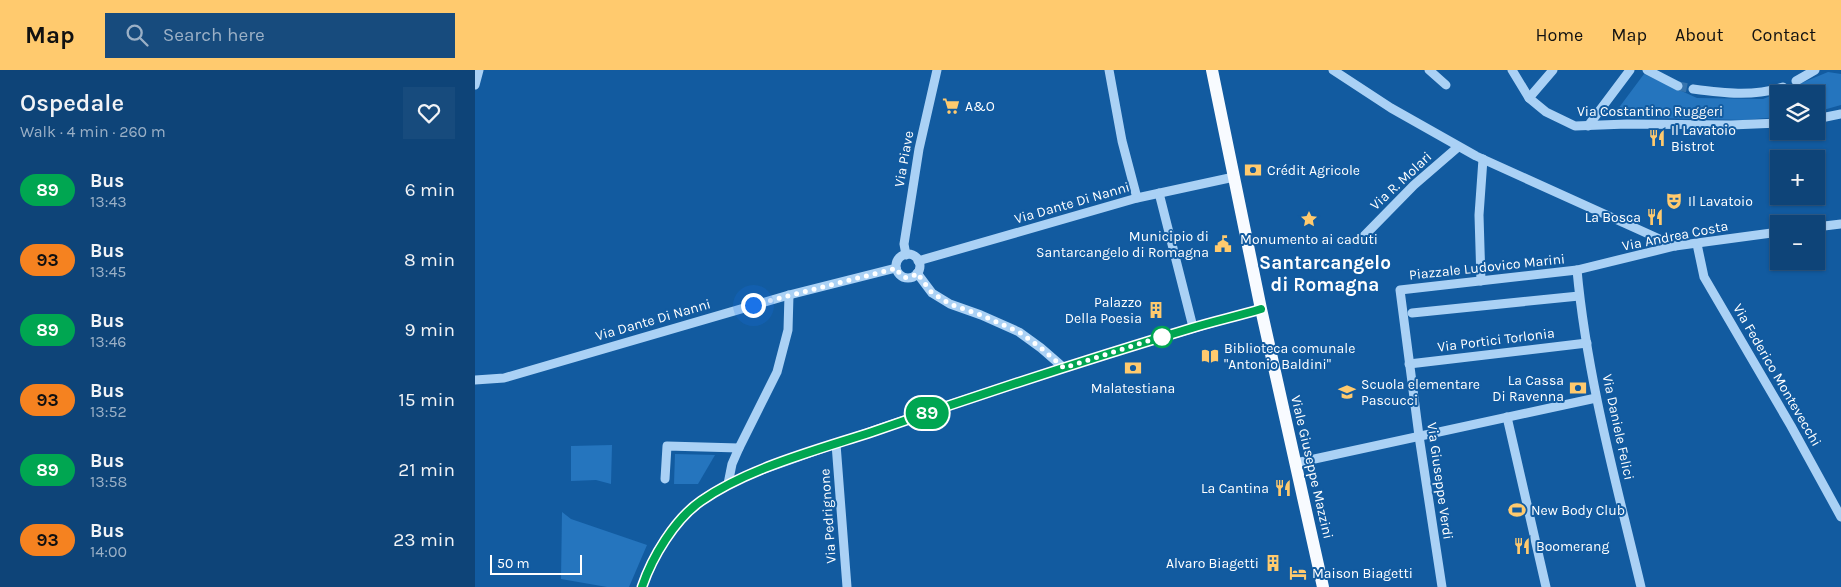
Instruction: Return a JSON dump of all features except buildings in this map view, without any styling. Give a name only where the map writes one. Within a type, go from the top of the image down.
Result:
[{"type":"main road","name":"Viale Giuseppe Mazzini","points":[[1213,70],[1261,309],[1323,587]]},
{"type":"street","points":[[475,85],[479,70]]},
{"type":"street","name":"Via Piave","points":[[906,255],[904,244],[917,164],[937,70]]},
{"type":"street","points":[[1109,70],[1122,141],[1137,198]]},
{"type":"street","points":[[1333,70],[1391,108],[1458,147],[1675,246]]},
{"type":"street","points":[[1429,70],[1446,85]]},
{"type":"street","points":[[1512,70],[1529,98],[1553,70]]},
{"type":"street","points":[[1588,126],[1630,70]]},
{"type":"street","points":[[1647,70],[1678,86]]},
{"type":"street","points":[[1796,81],[1815,70]]},
{"type":"street","points":[[1693,89],[1726,94],[1762,93],[1770,91]]},
{"type":"street","name":"Via Costantino Ruggeri","points":[[1529,98],[1546,112],[1575,126],[1770,123]]},
{"type":"street","points":[[1825,117],[1841,114]]},
{"type":"street","name":"Via R. Molari","points":[[1364,236],[1414,185],[1458,147]]},
{"type":"street","points":[[1481,281],[1479,215],[1483,159]]},
{"type":"street","name":"Via Dante Di Nanni","points":[[919,261],[1137,198],[1234,177]]},
{"type":"street","points":[[1159,193],[1193,327]]},
{"type":"street","points":[[1825,226],[1841,224]]},
{"type":"street","name":"Via Andrea Costa","points":[[1577,270],[1675,246],[1770,233]]},
{"type":"street","name":"Via Federico Montevecchi","points":[[1697,244],[1705,277],[1841,517]]},
{"type":"street","points":[[906,255],[913,256],[919,261],[920,266],[917,273],[911,277],[904,277],[899,273],[897,268],[900,258],[906,255]]},
{"type":"street","name":"Via Dante Di Nanni","points":[[475,380],[504,378],[789,295],[897,268]]},
{"type":"street","name":"Piazzale Ludovico Marini","points":[[1400,290],[1577,270]]},
{"type":"street","name":"Via Daniele Felici","points":[[1577,270],[1579,296],[1596,398],[1641,587]]},
{"type":"street","points":[[917,273],[932,293],[950,304],[1019,332],[1064,368]]},
{"type":"street","name":"Via Giuseppe Verdi","points":[[1400,290],[1419,436],[1442,587]]},
{"type":"street","points":[[728,484],[732,464],[739,448],[777,372],[788,330],[789,295]]},
{"type":"street","points":[[1412,313],[1579,296]]},
{"type":"street","points":[[642,587],[656,555],[670,532],[699,502],[728,484],[837,444],[1064,368],[1193,327],[1261,309]]},
{"type":"street","name":"Via Portici Torlonia","points":[[1409,364],[1587,343]]},
{"type":"street","points":[[1296,463],[1596,398]]},
{"type":"street","points":[[1507,417],[1546,587]]},
{"type":"street","name":"Via Pedrignone","points":[[837,444],[847,587]]},
{"type":"street","points":[[665,479],[667,446],[739,448]]},
{"type":"shaded area","points":[[1828,72],[1841,74],[1841,105],[1825,109],[1825,85],[1797,85]]},
{"type":"shaded area","points":[[1644,74],[1697,98],[1763,99],[1770,96],[1770,118],[1744,120],[1612,117]]},
{"type":"shaded area","points":[[612,445],[611,484],[596,480],[571,481],[571,446]]},
{"type":"shaded area","points":[[675,454],[715,455],[698,484],[674,484]]},
{"type":"shaded area","points":[[562,512],[571,519],[647,545],[629,587],[607,587],[561,579]]},
{"type":"tunnel","points":[[1678,86],[1693,89]]},
{"type":"bus line","name":"89","points":[[642,587],[656,555],[670,532],[699,502],[728,484],[776,465],[943,407],[1193,327],[1261,309]]},
{"type":"place","name":"A&O","points":[[951,106]]},
{"type":"place","name":"Il Lavatoio Bistrot","points":[[1657,138]]},
{"type":"place","name":"Crédit Agricole","points":[[1253,170]]},
{"type":"place","name":"Il Lavatoio","points":[[1674,201]]},
{"type":"place","name":"La Bosca","points":[[1655,217]]},
{"type":"place","name":"Monumento ai caduti","points":[[1309,219]]},
{"type":"place","name":"Municipio di Santarcangelo di Romagna","points":[[1223,244]]},
{"type":"place","name":"Palazzo Della Poesia","points":[[1156,310]]},
{"type":"place","name":"Biblioteca comunale \"Antonio Baldini\"","points":[[1210,356]]},
{"type":"place","name":"Malatestiana","points":[[1133,368]]},
{"type":"place","name":"La Cassa Di Ravenna","points":[[1578,388]]},
{"type":"place","name":"Scuola elementare Pascucci","points":[[1347,392]]},
{"type":"place","name":"La Cantina","points":[[1283,488]]},
{"type":"place","name":"New Body Club","points":[[1517,510]]},
{"type":"place","name":"Boomerang","points":[[1522,546]]},
{"type":"place","name":"Alvaro Biagetti","points":[[1273,563]]},
{"type":"place","name":"Maison Biagetti","points":[[1298,573]]},
{"type":"district","name":"Santarcangelo di Romagna","points":[[1325,274]]},
{"type":"route","points":[[753,305],[897,268],[897,271],[904,277],[915,276],[917,273],[932,293],[950,304],[1019,332],[1064,368],[1170,334],[1162,337]]}]
